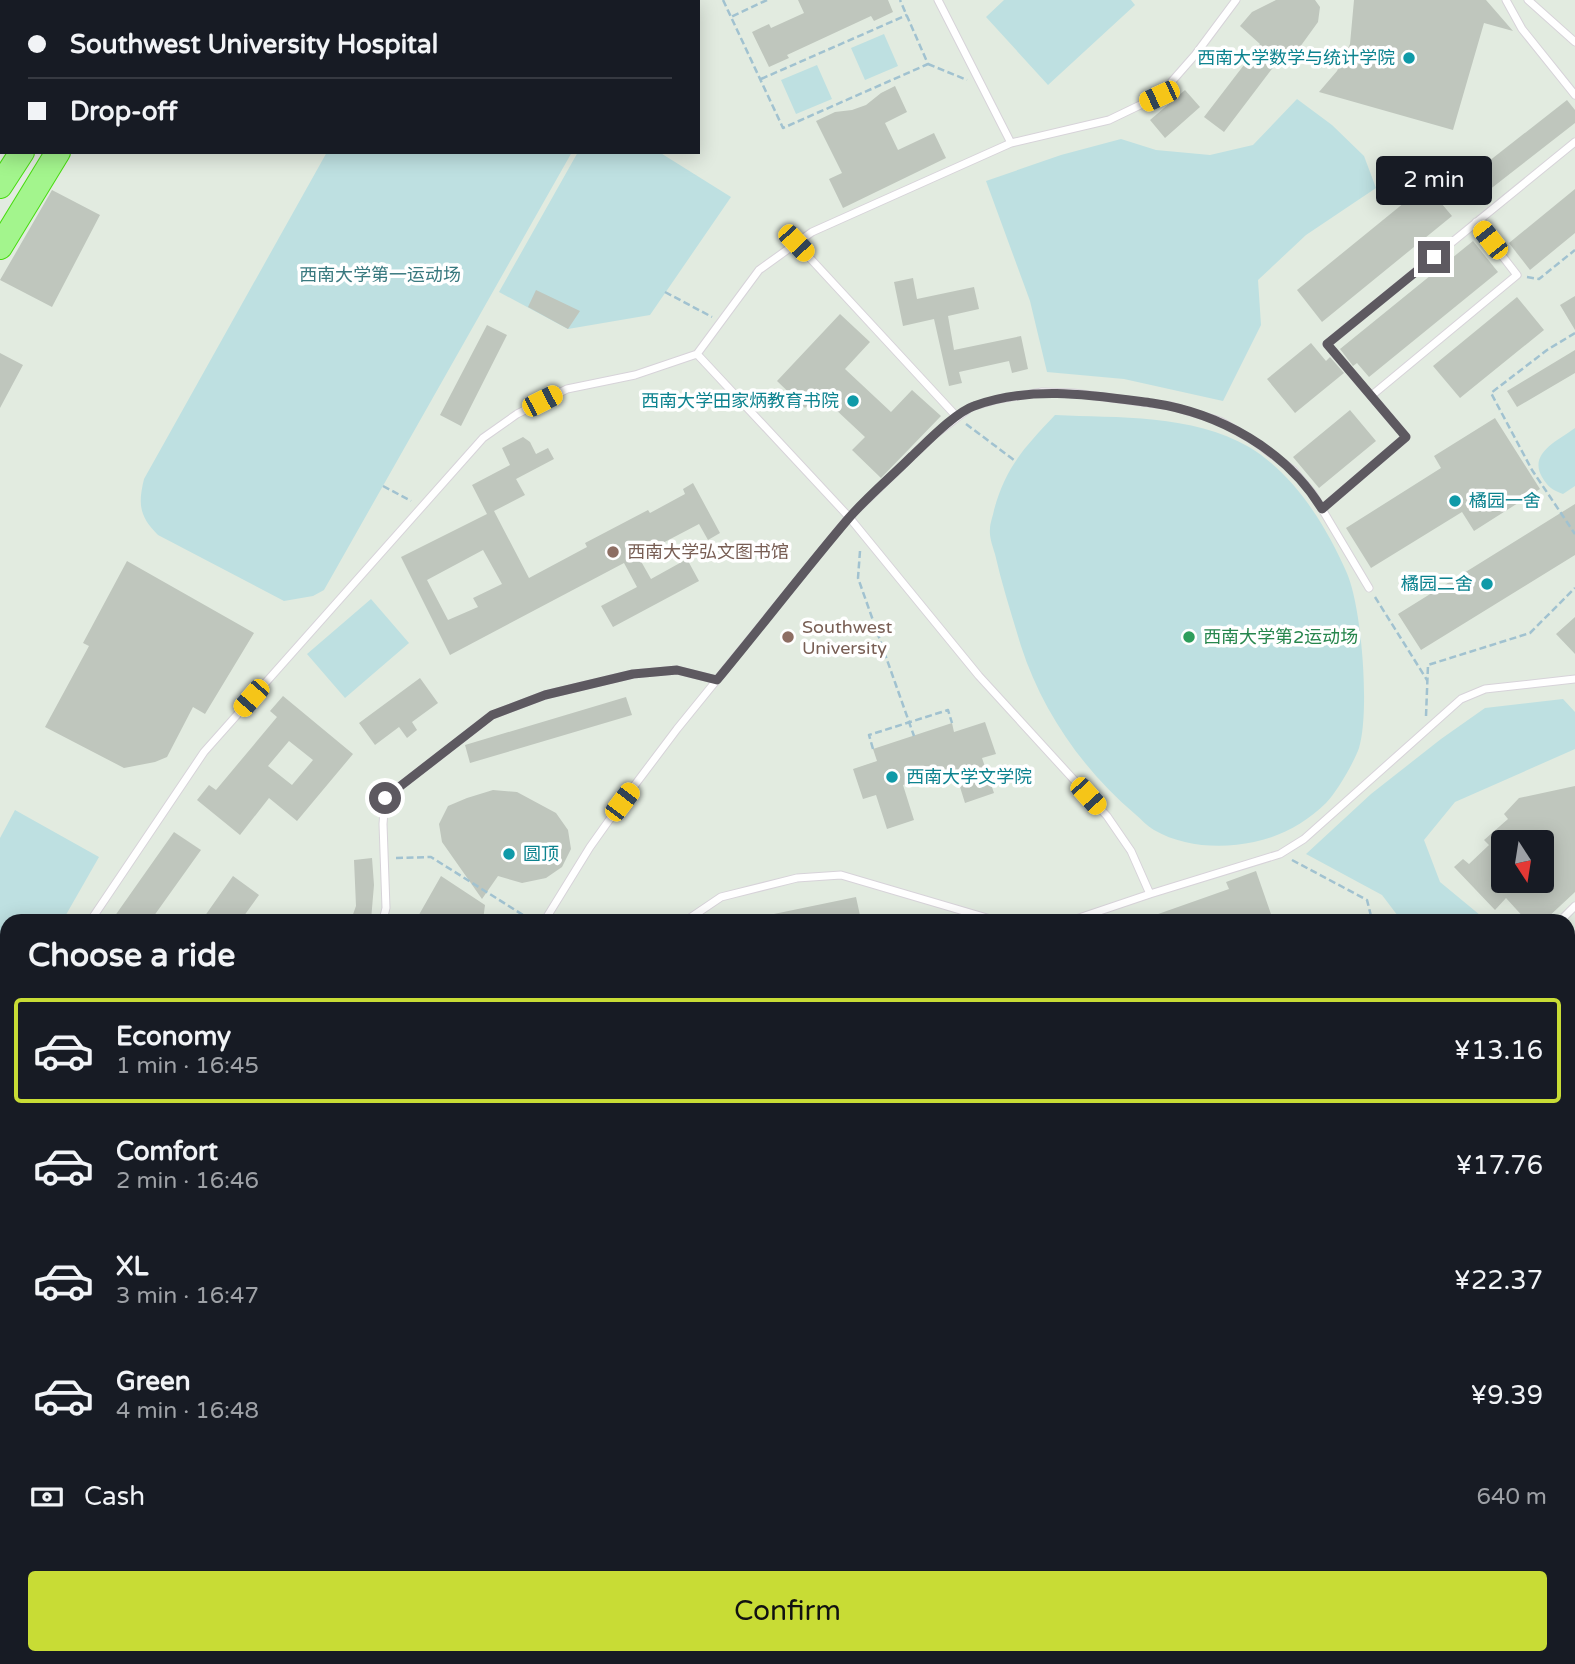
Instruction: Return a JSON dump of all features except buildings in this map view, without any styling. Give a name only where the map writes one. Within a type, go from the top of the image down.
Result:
[{"type":"highway","points":[[0,187],[21,154]]},
{"type":"highway","points":[[0,247],[57,154]]},
{"type":"lane","points":[[939,0],[1011,144]]},
{"type":"lane","points":[[95,914],[204,752],[483,438],[517,414],[567,388],[635,375],[697,355],[759,270],[812,232],[1011,144],[1109,120],[1159,96],[1195,55],[1236,0]]},
{"type":"lane","points":[[1506,0],[1522,29],[1575,95]]},
{"type":"lane","points":[[1528,0],[1575,42]]},
{"type":"lane","points":[[1322,509],[1406,437],[1327,344],[1575,142]]},
{"type":"lane","points":[[1371,396],[1517,275],[1476,222]]},
{"type":"lane","points":[[796,243],[957,417]]},
{"type":"lane","points":[[697,355],[849,517],[979,676],[1107,816],[1131,850],[1150,894]]},
{"type":"lane","points":[[549,914],[590,847],[622,802],[849,517],[933,436],[971,407],[1042,392],[1074,393],[1171,406],[1220,421],[1254,441],[1293,470],[1322,509],[1369,588]]},
{"type":"lane","points":[[384,914],[385,798],[492,715],[545,695],[633,674],[677,670],[717,680]]},
{"type":"lane","points":[[1091,914],[1280,854],[1304,839],[1461,699],[1485,689],[1575,679]]},
{"type":"lane","points":[[696,914],[721,897],[797,878],[841,875],[974,914]]},
{"type":"path","points":[[723,0],[783,128],[928,64]]},
{"type":"path","points":[[731,17],[767,0]]},
{"type":"path","points":[[900,0],[928,64],[982,86]]},
{"type":"path","points":[[761,79],[907,15]]},
{"type":"path","points":[[1517,275],[1539,279],[1575,250]]},
{"type":"path","points":[[665,292],[722,322]]},
{"type":"path","points":[[1575,334],[1547,350],[1491,393],[1532,470],[1575,534]]},
{"type":"path","points":[[957,417],[1014,460]]},
{"type":"path","points":[[383,486],[421,507]]},
{"type":"path","points":[[862,534],[858,578],[914,736]]},
{"type":"path","points":[[1369,588],[1427,681]]},
{"type":"path","points":[[1425,730],[1428,665],[1530,633],[1575,588]]},
{"type":"path","points":[[873,749],[869,735],[948,710],[952,723]]},
{"type":"path","points":[[1280,854],[1367,900],[1370,914]]},
{"type":"path","points":[[385,859],[431,857],[521,914]]},
{"type":"green space","points":[[1004,0],[1131,0],[1135,5],[1048,85],[986,17]]},
{"type":"green space","points":[[884,34],[898,66],[865,80],[851,48]]},
{"type":"green space","points":[[817,65],[832,99],[796,114],[781,80]]},
{"type":"green space","points":[[1297,99],[1332,125],[1364,156],[1376,188],[1306,235],[1258,280],[1261,325],[1223,401],[1124,379],[1047,372],[1030,301],[986,181],[1061,155],[1121,139],[1156,150],[1210,155],[1253,145]]},
{"type":"green space","name":"西南大学第一运动场","points":[[326,154],[571,154],[324,590],[313,596],[284,601],[158,535],[147,522],[142,509],[144,479]]},
{"type":"green space","points":[[577,154],[662,154],[731,197],[650,315],[568,329],[499,292]]},
{"type":"green space","name":"西南大学第2运动场","points":[[1055,415],[1179,423],[1227,436],[1249,447],[1280,471],[1318,518],[1352,587],[1363,659],[1364,710],[1359,748],[1345,777],[1319,810],[1293,828],[1264,840],[1216,846],[1165,836],[1146,824],[1098,778],[1066,738],[1053,716],[1040,693],[1021,646],[990,532],[1004,481],[1026,448]]},
{"type":"green space","points":[[1575,428],[1575,486],[1563,494],[1551,488],[1544,480],[1539,461],[1547,448]]},
{"type":"green space","points":[[371,599],[409,643],[345,698],[307,654]]},
{"type":"green space","points":[[1563,699],[1575,712],[1575,749],[1455,802],[1424,840],[1440,882],[1479,914],[1396,914],[1382,895],[1306,854],[1371,794],[1485,708]]},
{"type":"green space","points":[[15,810],[99,857],[66,914],[0,914],[0,838]]},
{"type":"place","name":"西南大学数学与统计学院","points":[[1409,58]]},
{"type":"place","name":"西南大学田家炳教育书院","points":[[853,401]]},
{"type":"place","name":"橘园一舍","points":[[1455,501]]},
{"type":"place","name":"西南大学弘文图书馆","points":[[613,552]]},
{"type":"place","name":"橘园二舍","points":[[1487,584]]},
{"type":"place","name":"Southwest University","points":[[788,637]]},
{"type":"place","name":"西南大学第2运动场","points":[[1189,637]]},
{"type":"place","name":"西南大学文学院","points":[[892,777]]},
{"type":"place","name":"圆顶","points":[[509,854]]},
{"type":"route","points":[[385,798],[492,715],[545,695],[633,674],[677,670],[717,680],[849,517],[933,436],[971,407],[1042,392],[1074,393],[1171,406],[1220,421],[1254,441],[1293,470],[1322,509],[1406,437],[1327,344],[1434,257]]}]
